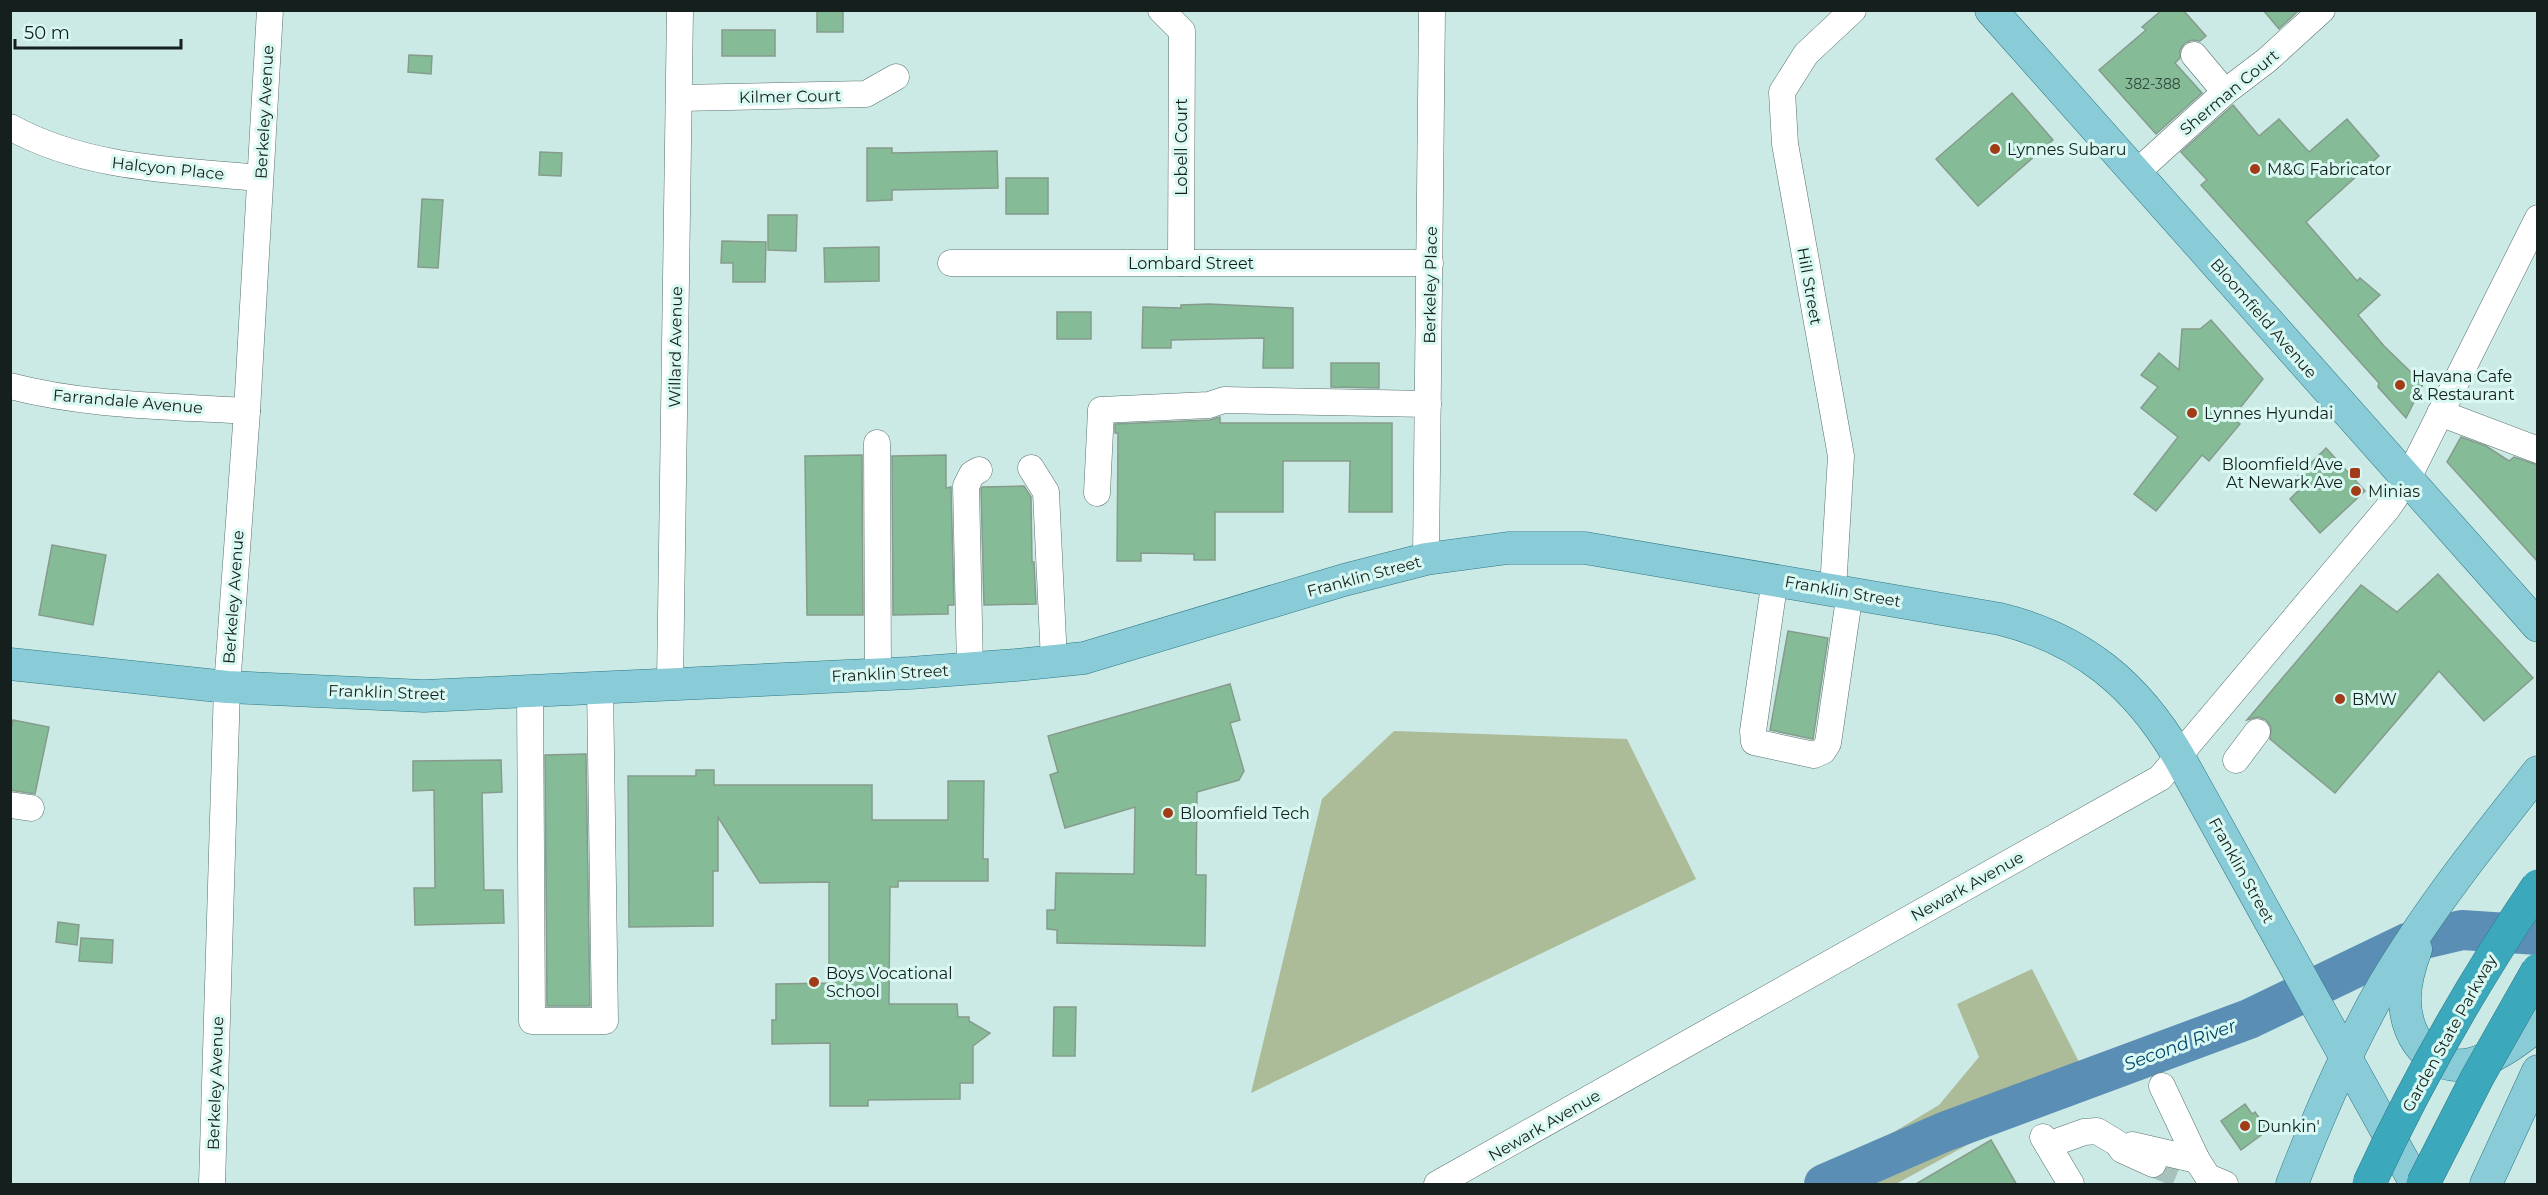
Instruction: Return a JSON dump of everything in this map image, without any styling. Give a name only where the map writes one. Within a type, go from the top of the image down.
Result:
[{"type":"highway","name":"Garden State Parkway","points":[[2369,1185],[2448,1027],[2538,886]]},
{"type":"highway","points":[[2423,1185],[2476,1078],[2538,970]]},
{"type":"main road","name":"Bloomfield Avenue","points":[[1991,10],[2538,626]]},
{"type":"main road","name":"Franklin Street","points":[[10,664],[227,687],[424,696],[970,669],[1084,658],[1344,580],[1426,559],[1508,548],[1586,548],[1842,590],[2000,619],[2033,628],[2063,640],[2098,663],[2137,698],[2165,734],[2416,1185]]},
{"type":"main road","points":[[2292,1185],[2346,1058],[2396,981],[2430,912],[2538,772]]},
{"type":"main road","points":[[2396,981],[2405,998],[2409,1025],[2421,1048],[2439,1061],[2459,1065],[2483,1061],[2517,1041],[2538,1025]]},
{"type":"main road","points":[[2486,1185],[2505,1138],[2538,1071]]},
{"type":"street","name":"Berkeley Avenue","points":[[212,1185],[227,687],[247,411],[270,10]]},
{"type":"street","name":"Willard Avenue","points":[[670,683],[680,10]]},
{"type":"street","name":"Lobell Court","points":[[1161,10],[1182,31],[1181,263]]},
{"type":"street","name":"Berkeley Place","points":[[1426,559],[1432,10]]},
{"type":"street","name":"Hill Street","points":[[1775,579],[1753,731],[1754,742],[1814,755],[1823,751],[1828,743],[1842,590],[1841,456],[1785,144],[1782,92],[1806,54],[1853,10]]},
{"type":"street","name":"Sherman Court","points":[[2136,173],[2322,10]]},
{"type":"street","points":[[2194,55],[2226,92]]},
{"type":"street","name":"Kilmer Court","points":[[680,98],[866,94],[896,77]]},
{"type":"street","name":"Halcyon Place","points":[[10,127],[33,139],[112,164],[260,178]]},
{"type":"street","name":"Newark Avenue","points":[[1437,1185],[1477,1175],[1942,898],[2160,778],[2387,509],[2407,480],[2440,412],[2532,245],[2538,218]]},
{"type":"street","name":"Lombard Street","points":[[951,263],[1430,263]]},
{"type":"street","name":"Farrandale Avenue","points":[[10,386],[110,402],[247,411]]},
{"type":"street","points":[[1097,493],[1101,410],[1209,405],[1224,400],[1428,404]]},
{"type":"street","points":[[2440,412],[2538,450]]},
{"type":"street","points":[[876,443],[878,674]]},
{"type":"street","points":[[1031,468],[1046,492],[1053,661]]},
{"type":"street","points":[[970,669],[966,486],[972,474],[979,470]]},
{"type":"street","points":[[530,690],[532,1021],[605,1021],[600,686]]},
{"type":"street","points":[[2236,760],[2258,732]]},
{"type":"street","points":[[2162,1086],[2204,1175]]},
{"type":"street","points":[[2071,1185],[2046,1141],[2089,1131],[2097,1131],[2117,1143],[2152,1148],[2204,1175]]},
{"type":"street","points":[[2117,1143],[2122,1150],[2153,1164]]},
{"type":"green space","points":[[1394,731],[1627,739],[1696,879],[1251,1093],[1322,799]]},
{"type":"green space","points":[[2032,969],[2080,1064],[1978,1139],[1896,1184],[1807,1184],[1939,1105],[1979,1057],[1957,1004]]},
{"type":"building","points":[[817,10],[843,10],[843,32],[817,32]]},
{"type":"building","points":[[2162,10],[2183,10],[2206,36],[2200,41],[2192,40],[2185,43],[2180,50],[2180,58],[2175,63],[2202,93],[2156,134],[2099,70],[2146,30],[2142,27]]},
{"type":"building","points":[[2263,10],[2299,10],[2279,29]]},
{"type":"building","points":[[722,30],[775,30],[775,56],[722,56]]},
{"type":"building","points":[[409,55],[432,56],[431,74],[408,72]]},
{"type":"building","name":"Lynnes Subaru","points":[[2012,93],[2053,140],[1978,206],[1936,159]]},
{"type":"building","points":[[2233,105],[2259,136],[2279,119],[2309,152],[2347,119],[2379,156],[2306,222],[2357,281],[2360,278],[2380,295],[2358,315],[2384,346],[2423,384],[2406,418],[2378,387],[2379,383],[2201,185],[2207,180],[2181,152]]},
{"type":"building","points":[[867,148],[892,148],[892,153],[997,151],[998,188],[892,190],[892,200],[867,201]]},
{"type":"building","points":[[540,152],[562,153],[561,176],[539,175]]},
{"type":"building","points":[[1006,178],[1048,178],[1048,214],[1006,214]]},
{"type":"building","points":[[422,199],[443,200],[438,268],[418,267]]},
{"type":"building","points":[[768,215],[797,215],[796,251],[768,250]]},
{"type":"building","points":[[722,241],[766,242],[765,282],[733,282],[733,263],[721,263]]},
{"type":"building","points":[[879,247],[879,281],[825,282],[824,248]]},
{"type":"building","points":[[1181,305],[1293,308],[1293,368],[1263,368],[1264,338],[1171,340],[1171,348],[1142,348],[1143,307],[1181,308]]},
{"type":"building","points":[[1057,312],[1091,312],[1091,339],[1057,339]]},
{"type":"building","name":"Lynnes Hyundai","points":[[2211,320],[2263,379],[2232,418],[2240,424],[2209,461],[2202,455],[2156,511],[2134,494],[2178,437],[2141,408],[2158,387],[2141,375],[2159,353],[2179,370],[2182,329],[2200,329]]},
{"type":"building","points":[[1331,363],[1379,363],[1379,388],[1331,387]]},
{"type":"building","points":[[1220,417],[1220,423],[1392,423],[1392,512],[1349,512],[1350,461],[1283,461],[1283,512],[1215,512],[1215,560],[1194,560],[1194,554],[1141,553],[1141,561],[1117,561],[1118,433],[1115,433],[1115,424],[1210,420]]},
{"type":"building","points":[[2461,437],[2486,446],[2509,461],[2514,457],[2538,465],[2538,562],[2447,462]]},
{"type":"building","points":[[2326,448],[2365,491],[2320,533],[2290,499],[2306,483],[2298,476]]},
{"type":"building","points":[[862,455],[863,615],[807,615],[805,456]]},
{"type":"building","points":[[946,455],[946,488],[951,487],[954,605],[948,605],[948,614],[893,615],[892,456]]},
{"type":"building","points":[[1024,486],[1031,497],[1032,562],[1034,562],[1036,604],[984,605],[981,489],[982,487]]},
{"type":"building","points":[[52,545],[106,555],[93,625],[39,615]]},
{"type":"building","name":"BMW","points":[[2438,574],[2533,678],[2484,721],[2439,671],[2335,793],[2270,739],[2271,727],[2266,720],[2258,717],[2247,720],[2361,585],[2397,612]]},
{"type":"building","points":[[1788,631],[1828,638],[1813,739],[1770,730]]},
{"type":"building","points":[[1230,684],[1240,720],[1230,723],[1244,771],[1239,780],[1197,792],[1196,875],[1206,875],[1205,946],[1057,943],[1057,930],[1047,929],[1047,910],[1055,910],[1056,873],[1134,874],[1135,807],[1065,828],[1050,775],[1058,772],[1048,736]]},
{"type":"building","points":[[13,720],[49,727],[35,794],[10,790],[10,733]]},
{"type":"building","points":[[586,754],[590,1006],[547,1006],[545,755]]},
{"type":"building","points":[[501,760],[502,792],[482,793],[484,890],[503,890],[504,923],[415,925],[414,888],[435,888],[434,790],[413,791],[413,761]]},
{"type":"building","points":[[696,770],[714,770],[714,785],[872,785],[872,820],[948,820],[948,781],[984,781],[983,859],[988,859],[988,881],[898,881],[898,887],[890,887],[889,1004],[957,1004],[958,1017],[969,1017],[969,1021],[990,1033],[973,1046],[973,1083],[960,1083],[960,1099],[868,1100],[868,1106],[830,1106],[830,1043],[772,1044],[772,1020],[776,1020],[776,984],[829,983],[829,882],[760,883],[718,817],[718,871],[713,871],[713,926],[629,927],[628,776],[696,776]]},
{"type":"building","points":[[58,922],[79,925],[77,945],[56,942]]},
{"type":"building","points":[[81,938],[113,940],[112,963],[79,961]]},
{"type":"building","points":[[1054,1007],[1076,1007],[1075,1056],[1053,1056]]},
{"type":"building","name":"Dunkin'","points":[[2245,1104],[2252,1114],[2255,1112],[2268,1130],[2241,1150],[2221,1121]]},
{"type":"building","points":[[1991,1140],[2017,1185],[1914,1185]]},
{"type":"waterway","name":"Second River","points":[[1824,1184],[1944,1132],[2249,1019],[2407,943],[2462,930],[2538,935]]},
{"type":"tunnel","points":[[2153,1164],[2187,1178]]},
{"type":"place","name":"Lynnes Subaru","points":[[1995,149]]},
{"type":"place","name":"M&G Fabricator","points":[[2255,169]]},
{"type":"place","name":"Havana Cafe & Restaurant","points":[[2400,385]]},
{"type":"place","name":"Lynnes Hyundai","points":[[2192,413]]},
{"type":"place","name":"Bloomfield Ave At Newark Ave","points":[[2355,473]]},
{"type":"place","name":"Minias","points":[[2356,491]]},
{"type":"place","name":"BMW","points":[[2340,699]]},
{"type":"place","name":"Bloomfield Tech","points":[[1168,813]]},
{"type":"place","name":"Boys Vocational School","points":[[814,982]]},
{"type":"place","name":"Dunkin'","points":[[2245,1126]]}]
